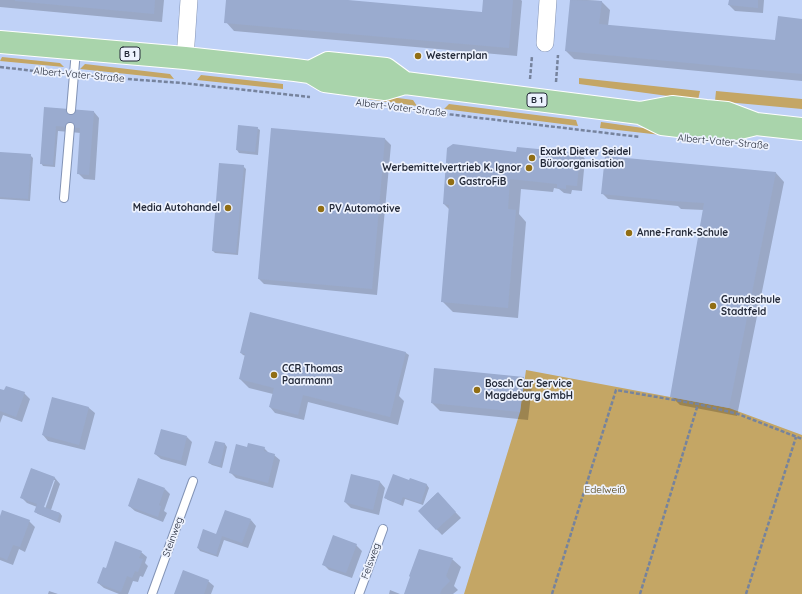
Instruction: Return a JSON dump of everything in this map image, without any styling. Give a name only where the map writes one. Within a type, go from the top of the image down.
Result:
[{"type":"main road","name":"Albert-Vater-Straße","points":[[0,42],[185,58],[310,72],[328,63],[386,69],[405,83],[640,112],[662,124],[727,131],[756,124],[802,129]]},
{"type":"street","points":[[185,58],[189,0]]},
{"type":"street","points":[[545,43],[548,0]]},
{"type":"lane","points":[[71,110],[76,49]]},
{"type":"lane","points":[[64,198],[70,127]]},
{"type":"lane","name":"Steinweg","points":[[152,594],[193,481]]},
{"type":"lane","name":"Felsweg","points":[[359,594],[383,529]]},
{"type":"path","name":"Albert-Vater-Straße","points":[[0,67],[74,75],[182,83],[317,98]]},
{"type":"path","name":"Albert-Vater-Straße","points":[[396,108],[641,137]]},
{"type":"path","points":[[552,594],[616,390],[698,404],[738,414],[802,439]]},
{"type":"path","points":[[640,594],[698,404]]},
{"type":"path","points":[[746,594],[796,437]]},
{"type":"green space","points":[[2,57],[60,63],[64,67],[0,61]]},
{"type":"green space","points":[[85,64],[170,74],[174,79],[80,69]]},
{"type":"green space","points":[[201,75],[283,84],[283,89],[197,80]]},
{"type":"green space","points":[[579,78],[700,91],[698,100],[579,84]]},
{"type":"green space","points":[[716,91],[802,99],[802,109],[715,101]]},
{"type":"green space","points":[[368,94],[413,100],[417,106],[366,99]]},
{"type":"green space","points":[[449,104],[576,120],[578,126],[444,109]]},
{"type":"green space","points":[[601,122],[664,131],[661,135],[600,128]]},
{"type":"green space","name":"Edelweiß","points":[[526,370],[729,408],[802,435],[802,594],[464,594],[520,412]]},
{"type":"building","points":[[15,0],[155,0],[154,14]]},
{"type":"building","points":[[226,0],[348,0],[482,12],[483,0],[513,0],[509,48],[224,23]]},
{"type":"building","points":[[570,0],[602,1],[599,24],[775,40],[778,16],[802,19],[802,74],[565,51]]},
{"type":"building","points":[[729,0],[758,0],[758,8],[728,5]]},
{"type":"building","points":[[44,107],[94,111],[89,175],[77,174],[80,128],[56,126],[53,165],[40,164]]},
{"type":"building","points":[[238,125],[258,127],[255,152],[236,150]]},
{"type":"building","name":"PV Automotive","points":[[271,128],[385,138],[372,289],[258,279]]},
{"type":"building","points":[[453,144],[516,152],[517,147],[580,153],[577,186],[566,185],[566,189],[557,188],[557,184],[510,179],[508,209],[516,210],[508,308],[441,302],[449,205],[443,204],[447,148]]},
{"type":"building","points":[[0,152],[31,154],[28,199],[0,197]]},
{"type":"building","points":[[605,156],[776,172],[729,408],[670,397],[704,203],[601,194]]},
{"type":"building","name":"Media Autohandel","points":[[219,163],[244,165],[236,253],[212,251]]},
{"type":"building","points":[[250,312],[406,352],[390,417],[303,395],[298,415],[269,407],[274,388],[239,379],[245,354],[240,353]]},
{"type":"building","name":"Bosch Car Service Magdeburg GmbH","points":[[434,368],[524,377],[520,412],[431,403]]},
{"type":"building","points":[[6,386],[25,392],[16,417],[0,411],[0,389],[4,390]]},
{"type":"building","points":[[52,397],[89,407],[79,445],[42,435]]},
{"type":"building","points":[[161,429],[187,436],[181,461],[154,454]]},
{"type":"building","points":[[215,441],[225,443],[220,466],[208,463]]},
{"type":"building","points":[[248,443],[265,447],[264,451],[275,454],[268,483],[229,473],[236,444],[247,447]]},
{"type":"building","points":[[31,468],[55,477],[44,507],[60,513],[57,521],[34,512],[37,504],[20,498]]},
{"type":"building","points":[[351,474],[380,481],[373,510],[344,502]]},
{"type":"building","points":[[393,474],[409,480],[410,478],[427,484],[421,503],[403,497],[400,504],[384,498]]},
{"type":"building","points":[[138,478],[165,488],[159,505],[161,506],[158,517],[128,506]]},
{"type":"building","points":[[438,492],[456,512],[436,530],[418,511]]},
{"type":"building","points":[[2,510],[30,520],[20,547],[13,545],[7,560],[0,557],[0,516]]},
{"type":"building","points":[[225,510],[251,519],[242,543],[222,536],[216,555],[197,548],[203,529],[216,534]]},
{"type":"building","points":[[333,535],[357,544],[346,573],[322,565]]},
{"type":"building","points":[[115,541],[142,551],[139,558],[143,559],[138,572],[135,571],[132,578],[127,576],[121,592],[97,583],[103,567],[106,568]]},
{"type":"building","points":[[419,549],[453,558],[446,576],[450,581],[442,589],[440,594],[404,594]]},
{"type":"building","points":[[183,570],[209,580],[204,594],[174,594]]},
{"type":"place","name":"Westernplan","points":[[418,56]]},
{"type":"place","name":"Exakt Dieter Seidel Büroorganisation","points":[[532,158]]},
{"type":"place","name":"Werbemittelvertrieb K. Ignor","points":[[529,168]]},
{"type":"place","name":"GastroFiB","points":[[451,182]]},
{"type":"place","name":"Media Autohandel","points":[[228,208]]},
{"type":"place","name":"PV Automotive","points":[[321,209]]},
{"type":"place","name":"Anne-Frank-Schule","points":[[629,233]]},
{"type":"place","name":"Grundschule Stadtfeld","points":[[713,306]]},
{"type":"place","name":"CCR Thomas Paarmann","points":[[274,375]]},
{"type":"place","name":"Bosch Car Service Magdeburg GmbH","points":[[477,390]]}]
